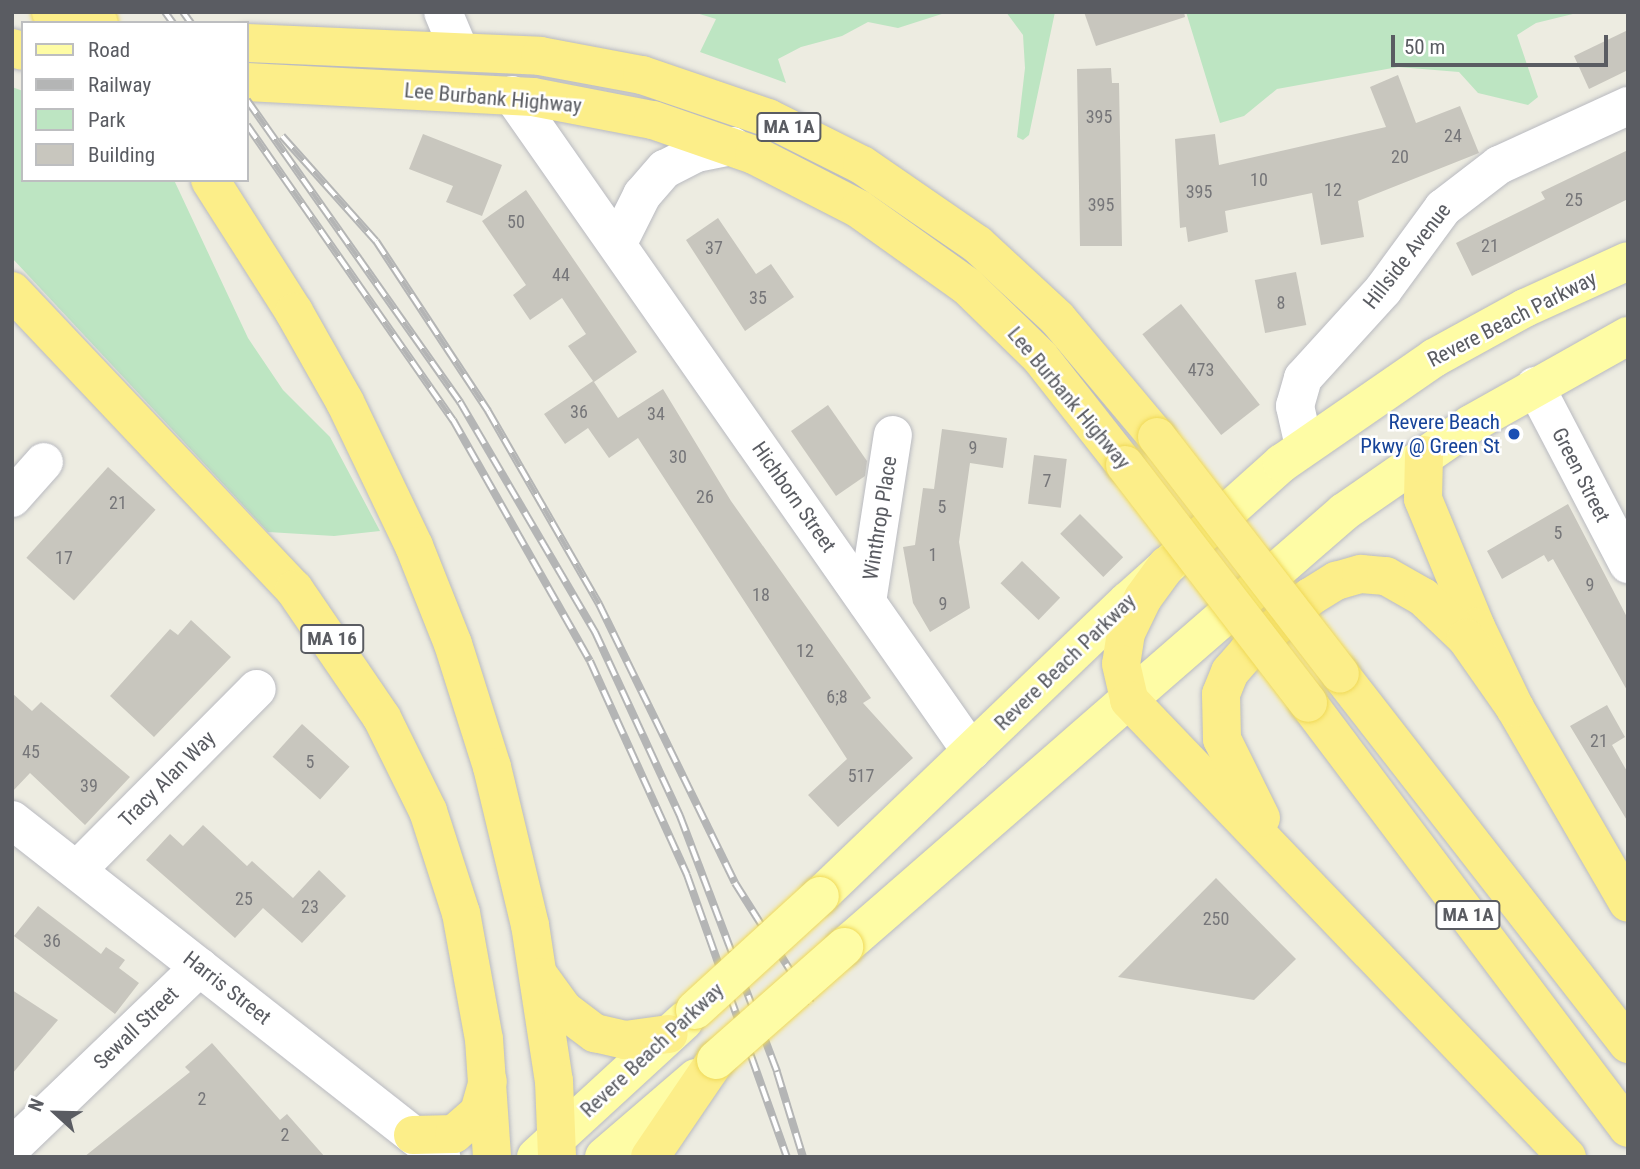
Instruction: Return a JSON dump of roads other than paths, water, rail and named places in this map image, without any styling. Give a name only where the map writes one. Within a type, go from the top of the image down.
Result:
[{"type":"highway","points":[[51,12],[89,21]]},
{"type":"highway","name":"Lee Burbank Highway","points":[[248,43],[459,50],[565,60],[654,78],[744,108],[840,152],[930,208],[1001,265],[1057,318],[1157,437],[1628,1044]]},
{"type":"highway","name":"Lee Burbank Highway","points":[[248,82],[512,95],[628,114],[732,146],[859,209],[957,278],[1040,357],[1308,703],[1628,1128]]},
{"type":"highway","points":[[211,182],[327,369],[414,546],[453,644],[492,767],[539,975],[550,1150]]},
{"type":"highway","name":"MA 16","points":[[12,292],[261,551],[310,609],[369,696],[417,787],[445,860],[474,971],[489,1079],[492,1157]]},
{"type":"highway","points":[[1424,455],[1420,477],[1428,514],[1515,708]]},
{"type":"highway","points":[[1167,565],[1143,598],[1126,633],[1121,664],[1129,700],[1286,860],[1567,1157]]},
{"type":"highway","points":[[1286,860],[1232,766],[1222,739],[1219,705],[1238,662],[1322,588],[1349,577],[1374,574],[1410,588],[1466,638],[1515,708],[1628,903]]},
{"type":"highway","points":[[539,975],[564,1010],[595,1033],[625,1040],[682,1022]]},
{"type":"highway","points":[[650,1157],[716,1060]]},
{"type":"highway","points":[[427,1146],[454,1134],[478,1112],[489,1079]]},
{"type":"main road","name":"Revere Beach Parkway","points":[[550,1150],[1167,565],[1304,446],[1389,386],[1479,332],[1628,261]]},
{"type":"main road","points":[[604,1157],[1323,529],[1424,455],[1535,386],[1628,337]]},
{"type":"street","points":[[443,12],[459,50]]},
{"type":"street","name":"Hichborn Street","points":[[512,95],[971,751]]},
{"type":"street","name":"Hillside Avenue","points":[[1304,446],[1295,406],[1303,378],[1383,290],[1443,208],[1499,165],[1628,106]]},
{"type":"street","points":[[618,243],[642,195],[665,169],[696,153],[732,146]]},
{"type":"street","name":"Green Street","points":[[1535,386],[1628,564]]},
{"type":"street","name":"Winthrop Place","points":[[867,602],[893,435]]},
{"type":"street","points":[[12,498],[44,462]]},
{"type":"street","name":"Tracy Alan Way","points":[[77,870],[257,689]]},
{"type":"street","name":"Harris Street","points":[[12,820],[427,1146]]},
{"type":"street","name":"Sewall Street","points":[[12,1147],[200,967]]},
{"type":"railway","points":[[165,12],[172,21]]},
{"type":"railway","points":[[183,12],[190,21]]},
{"type":"railway","points":[[248,101],[460,402],[595,632],[680,816],[777,1072],[803,1157]]},
{"type":"railway","points":[[248,126],[453,420],[590,661],[687,875],[787,1157]]},
{"type":"railway","points":[[282,136],[376,241],[488,411],[599,604],[735,883],[811,1003]]},
{"type":"place","name":"Revere Beach Pkwy @ Green St","points":[[1514,434]]}]
